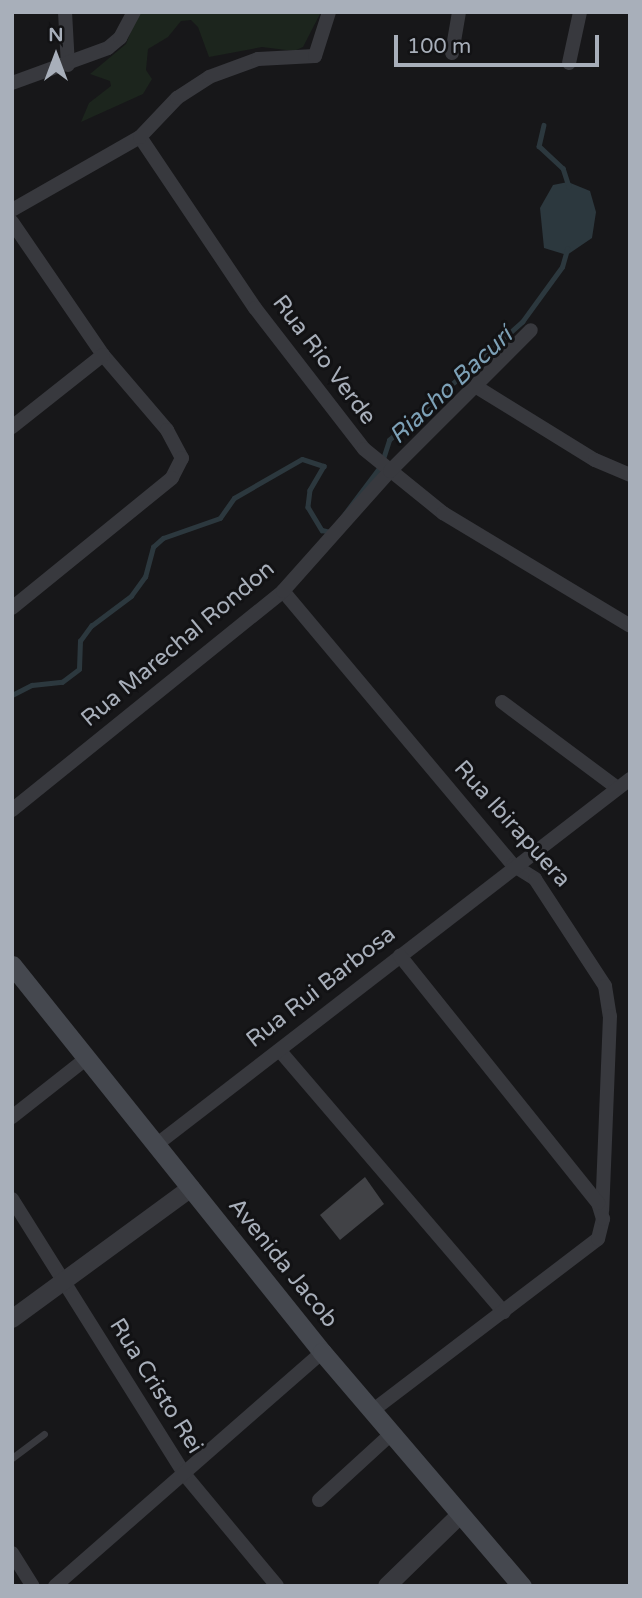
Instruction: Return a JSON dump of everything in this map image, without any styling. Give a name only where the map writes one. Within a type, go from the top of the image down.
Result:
[{"type":"main road","name":"Avenida Jacob","points":[[12,965],[322,1352],[459,1516],[522,1586]]},
{"type":"street","points":[[65,12],[68,65]]},
{"type":"street","points":[[12,83],[68,65],[108,48],[120,38],[134,12]]},
{"type":"street","points":[[12,210],[140,137],[177,98],[209,77],[258,59],[315,56],[328,12]]},
{"type":"street","points":[[452,53],[460,12]]},
{"type":"street","points":[[569,63],[580,12]]},
{"type":"street","name":"Rua Rio Verde","points":[[140,137],[263,319],[363,449],[443,513],[630,626]]},
{"type":"street","points":[[12,222],[103,355],[179,449],[180,466],[172,478],[12,608]]},
{"type":"street","name":"Rua Marechal Rondon","points":[[12,810],[283,591],[390,471],[531,330]]},
{"type":"street","points":[[12,427],[103,355]]},
{"type":"street","points":[[475,386],[596,460],[630,475]]},
{"type":"street","name":"Rua Ibirapuera","points":[[283,591],[513,865],[535,878],[605,986],[611,1016],[602,1211],[597,1239],[504,1312]]},
{"type":"street","points":[[502,702],[616,786]]},
{"type":"street","name":"Rua Rui Barbosa","points":[[156,1145],[280,1051],[513,865],[616,786],[630,779]]},
{"type":"street","points":[[400,956],[602,1211]]},
{"type":"street","points":[[280,1051],[504,1312],[372,1411]]},
{"type":"street","points":[[12,1117],[88,1058]]},
{"type":"street","points":[[12,1319],[191,1188]]},
{"type":"street","name":"Rua Cristo Rei","points":[[12,1199],[185,1475],[277,1586]]},
{"type":"street","points":[[55,1586],[185,1475],[322,1352]]},
{"type":"street","points":[[319,1500],[391,1434]]},
{"type":"street","points":[[387,1586],[459,1516]]},
{"type":"street","points":[[12,1553],[33,1586]]},
{"type":"lane","points":[[12,1458],[44,1433]]},
{"type":"shaded area","points":[[139,12],[321,12],[303,47],[294,51],[262,47],[209,57],[198,27],[191,20],[181,21],[168,37],[148,49],[146,70],[152,79],[143,94],[81,122],[89,103],[111,86],[110,81],[90,74],[126,44]]},
{"type":"shaded area","points":[[568,182],[590,191],[596,212],[592,238],[567,255],[544,248],[540,208],[553,185]]},
{"type":"building","points":[[365,1177],[384,1204],[340,1240],[320,1215]]},
{"type":"waterway","name":"Riacho Bacurí","points":[[544,125],[539,146],[563,168],[569,186]]},
{"type":"waterway","name":"Riacho Bacurí","points":[[383,459],[389,440],[522,322],[562,267],[567,249]]},
{"type":"waterway","name":"Riacho Bacurí","points":[[12,695],[32,685],[62,682],[79,669],[80,641],[91,626],[131,596],[145,577],[153,547],[163,538],[220,518],[234,498],[302,459],[324,466],[310,490],[308,507],[322,530],[331,532],[380,467]]}]
